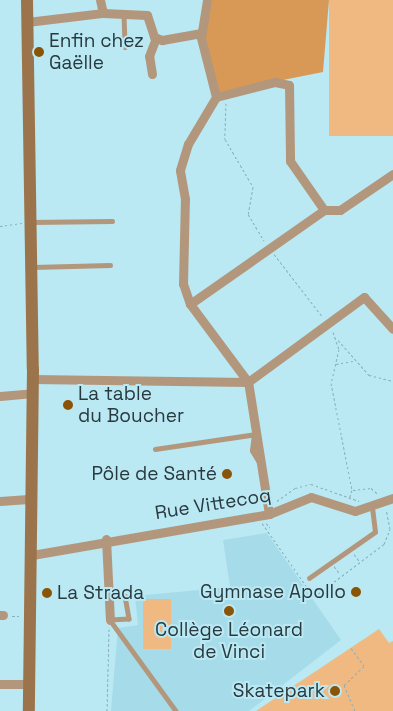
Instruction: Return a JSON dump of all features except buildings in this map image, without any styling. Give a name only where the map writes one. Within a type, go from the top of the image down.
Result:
[{"type":"main road","points":[[27,0],[33,380],[29,711]]},
{"type":"street","points":[[100,0],[102,13]]},
{"type":"street","points":[[207,0],[201,33],[216,97]]},
{"type":"street","points":[[27,22],[102,13],[147,15],[156,38],[150,56],[152,74]]},
{"type":"street","points":[[156,38],[201,33]]},
{"type":"street","points":[[269,514],[248,382],[190,304],[183,284],[185,199],[180,170],[188,144],[216,97],[275,82],[289,85],[290,161],[324,210]]},
{"type":"street","points":[[190,304],[256,254],[270,249],[324,210],[340,210],[393,174]]},
{"type":"street","points":[[33,380],[248,382],[364,297],[393,329]]},
{"type":"street","points":[[0,396],[33,393]]},
{"type":"street","name":"Rue Vittecoq","points":[[32,555],[106,539],[269,514],[311,497],[355,511],[372,508],[393,498]]},
{"type":"street","points":[[0,501],[32,499]]},
{"type":"street","points":[[106,539],[110,620]]},
{"type":"street","points":[[0,684],[29,684]]},
{"type":"lane","points":[[124,15],[125,47]]},
{"type":"lane","points":[[30,222],[112,221]]},
{"type":"lane","points":[[31,267],[110,264]]},
{"type":"lane","points":[[155,450],[256,434]]},
{"type":"lane","points":[[309,578],[374,532],[372,508]]},
{"type":"lane","points":[[109,598],[125,596],[129,619],[110,620]]},
{"type":"lane","points":[[110,620],[176,711]]},
{"type":"path","points":[[227,93],[225,139],[253,187],[250,220],[355,361],[374,378],[393,381]]},
{"type":"path","points":[[0,226],[30,222]]},
{"type":"path","points":[[338,340],[331,383],[352,490],[349,499]]},
{"type":"path","points":[[335,364],[355,361]]},
{"type":"path","points":[[352,490],[371,488],[380,496]]},
{"type":"path","points":[[351,550],[359,561]]},
{"type":"path","points":[[2,615],[31,616]]},
{"type":"path","points":[[107,711],[110,620]]},
{"type":"path","points":[[352,648],[364,666],[344,685],[355,711]]},
{"type":"shaded area","points":[[209,0],[329,0],[323,72],[217,93],[205,36]]},
{"type":"shaded area","points":[[329,0],[393,0],[393,136],[329,136]]},
{"type":"shaded area","name":"Collège Léonard de Vinci","points":[[267,533],[341,640],[249,711],[111,711],[118,628],[138,625],[135,596],[230,587],[223,540]]},
{"type":"shaded area","points":[[143,599],[171,599],[171,649],[143,649]]},
{"type":"shaded area","points":[[379,629],[389,643],[393,641],[393,711],[256,711]]},
{"type":"place","name":"Enfin chez Gaëlle","points":[[39,52]]},
{"type":"place","name":"La table du Boucher","points":[[68,405]]},
{"type":"place","name":"Pôle de Santé","points":[[227,474]]},
{"type":"place","name":"Gymnase Apollo","points":[[356,592]]},
{"type":"place","name":"La Strada","points":[[47,593]]},
{"type":"place","name":"Collège Léonard de Vinci","points":[[229,611]]},
{"type":"place","name":"Skatepark","points":[[335,691]]}]
